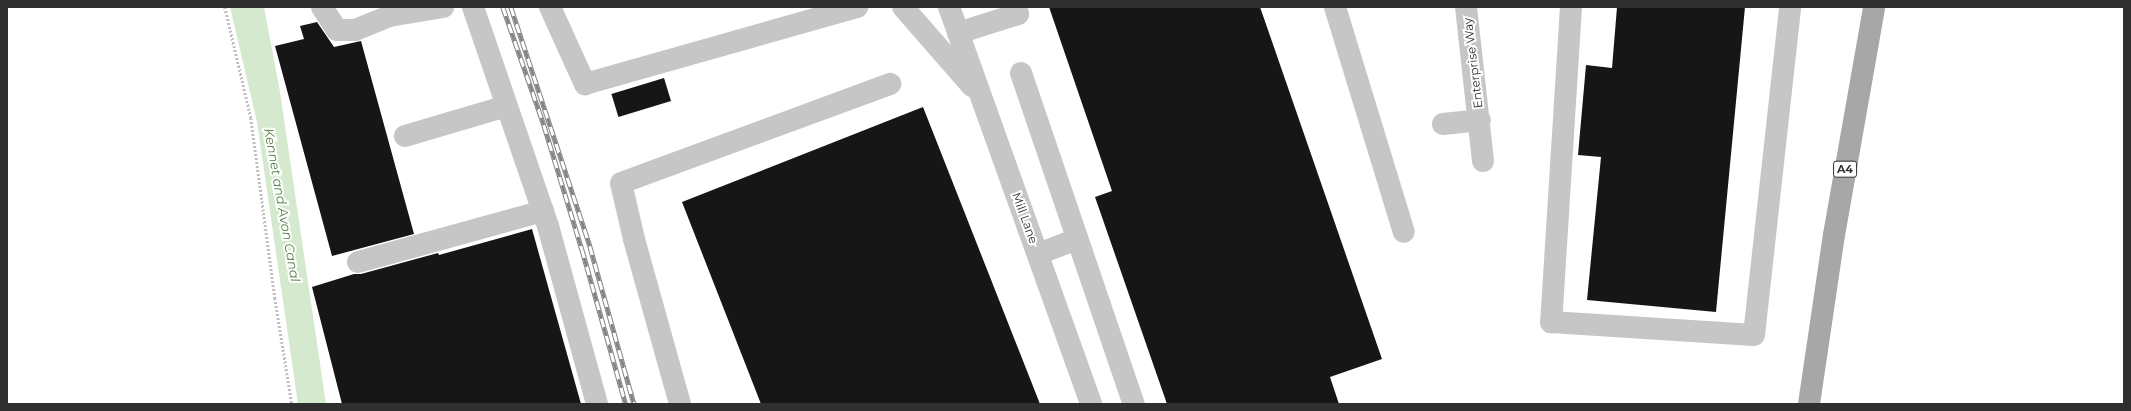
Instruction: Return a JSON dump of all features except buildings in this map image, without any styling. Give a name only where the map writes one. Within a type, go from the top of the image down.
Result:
[{"type":"main road","name":"A4","points":[[1810,404],[1834,234],[1874,7]]},
{"type":"street","points":[[322,7],[337,30],[355,30],[389,16],[443,7]]},
{"type":"street","points":[[450,7],[474,8],[543,211],[597,404]]},
{"type":"street","points":[[550,7],[585,84],[857,7]]},
{"type":"street","points":[[903,7],[982,97]]},
{"type":"street","name":"Mill Lane","points":[[949,7],[1091,404]]},
{"type":"street","points":[[958,33],[1018,14],[1016,7]]},
{"type":"street","points":[[1335,7],[1404,232]]},
{"type":"street","name":"Enterprise Way","points":[[1466,7],[1480,120],[1483,161]]},
{"type":"street","points":[[1571,7],[1551,322],[1754,334],[1790,7]]},
{"type":"street","points":[[1021,73],[1130,403]]},
{"type":"street","points":[[680,404],[634,240],[621,183],[890,84]]},
{"type":"street","points":[[405,136],[507,106]]},
{"type":"street","name":"Enterprise Way","points":[[1443,124],[1480,120]]},
{"type":"street","points":[[358,262],[543,211]]},
{"type":"street","points":[[1038,254],[1077,239]]},
{"type":"path","points":[[225,7],[251,118],[275,298],[292,404]]},
{"type":"water","name":"Kennet and Avon Canal","points":[[230,7],[264,7],[280,92],[326,404],[298,404],[257,122]]},
{"type":"railway","points":[[503,7],[544,125],[582,249],[626,404]]},
{"type":"railway","points":[[511,7],[590,246],[634,404]]}]
